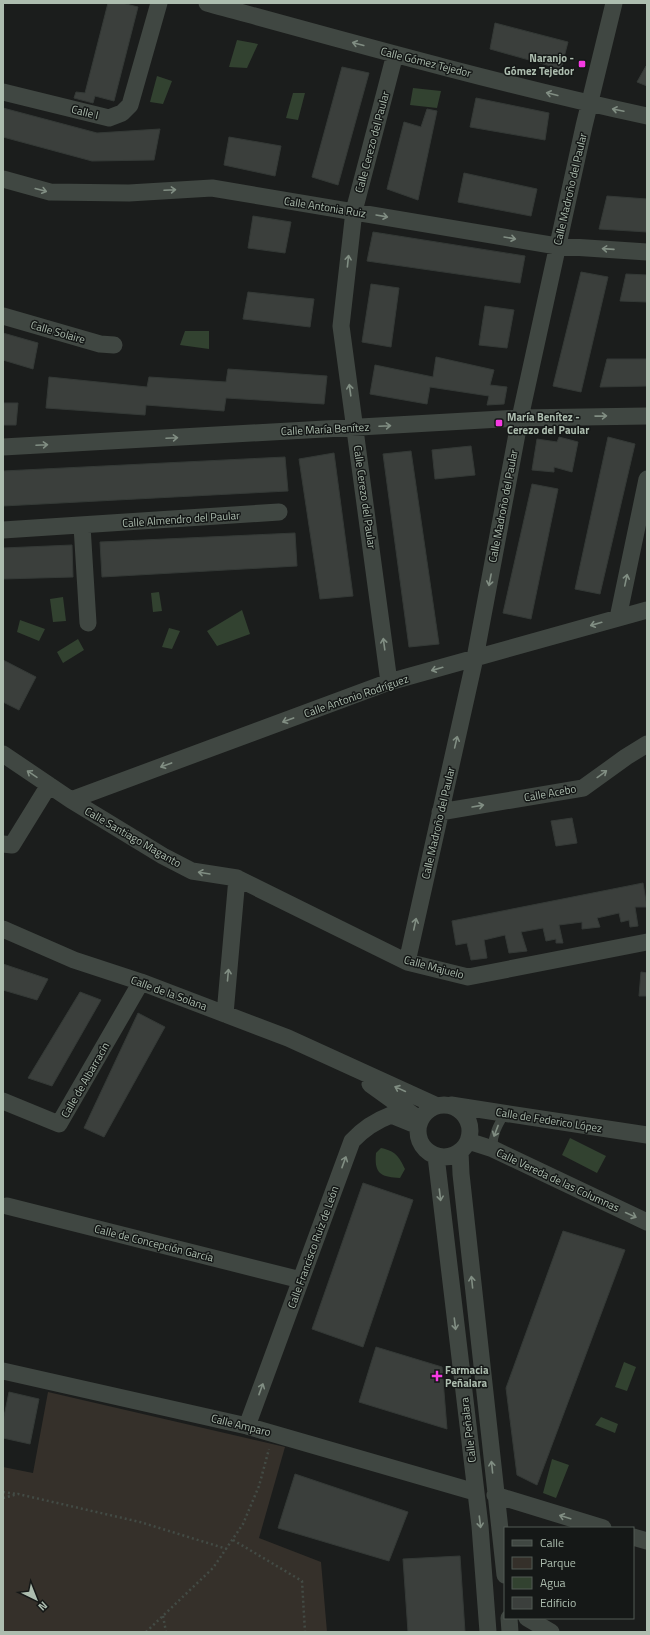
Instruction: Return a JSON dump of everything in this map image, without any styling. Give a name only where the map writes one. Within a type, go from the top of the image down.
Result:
[{"type":"street","name":"Calle I","points":[[3,92],[109,118],[122,113],[130,105],[159,3]]},
{"type":"street","name":"Calle Gómez Tejedor","points":[[207,3],[395,54],[589,104],[647,116]]},
{"type":"street","name":"Calle Madroño del Paular","points":[[407,962],[475,658],[520,418],[557,246],[589,104],[614,3]]},
{"type":"street","name":"Calle Cerezo del Paular","points":[[389,682],[356,428],[341,326],[354,211],[395,54]]},
{"type":"street","name":"Calle Antonia Ruiz","points":[[3,179],[50,192],[129,193],[212,188],[557,246],[647,252]]},
{"type":"street","name":"Calle Solaire","points":[[3,316],[100,344],[114,345]]},
{"type":"street","name":"Calle María Benítez","points":[[3,447],[520,418],[647,416]]},
{"type":"street","points":[[618,618],[647,479]]},
{"type":"street","name":"Calle Almendro del Paular","points":[[3,530],[279,512]]},
{"type":"street","points":[[82,526],[88,623]]},
{"type":"street","name":"Calle Antonio Rodríguez","points":[[71,800],[389,682],[647,610]]},
{"type":"street","name":"Calle Acebo","points":[[440,812],[584,788],[626,757],[647,744]]},
{"type":"street","name":"Calle Santiago Maganto","points":[[3,754],[71,800],[162,856],[192,871],[237,878]]},
{"type":"street","points":[[3,844],[12,845],[49,785]]},
{"type":"street","points":[[225,1014],[237,878]]},
{"type":"street","name":"Calle Majuelo","points":[[237,878],[407,962],[468,977],[647,942]]},
{"type":"street","name":"Calle de la Solana","points":[[3,929],[74,960],[142,982],[288,1038],[443,1105]]},
{"type":"street","name":"Calle de Albarracín","points":[[3,1101],[59,1124],[142,982]]},
{"type":"street","name":"Calle de la Solana","points":[[334,1059],[386,1094],[419,1123]]},
{"type":"street","points":[[443,1105],[425,1111],[419,1123],[418,1139],[425,1149],[436,1156],[448,1157],[464,1146]]},
{"type":"street","name":"Calle de Federico López","points":[[443,1105],[647,1135]]},
{"type":"street","name":"Calle Peñalara","points":[[443,1105],[464,1114],[470,1128],[464,1146],[461,1174],[504,1567]]},
{"type":"street","name":"Calle Francisco Ruiz de León","points":[[247,1426],[352,1141],[362,1130],[391,1115],[419,1123]]},
{"type":"street","name":"Calle Vereda de las Columnas","points":[[464,1146],[494,1150],[647,1222]]},
{"type":"street","name":"Calle Peñalara","points":[[436,1156],[480,1526],[488,1632]]},
{"type":"street","name":"Calle de Concepción García","points":[[7,1206],[301,1280]]},
{"type":"street","name":"Calle Amparo","points":[[3,1371],[247,1426],[475,1492]]},
{"type":"street","points":[[495,1495],[600,1527]]},
{"type":"street","points":[[634,1537],[647,1541]]},
{"type":"street","points":[[509,1619],[510,1632]]},
{"type":"street","points":[[529,1619],[551,1632]]},
{"type":"lane","points":[[494,1150],[493,1140],[497,1127],[505,1114]]},
{"type":"path","points":[[146,1632],[213,1568],[233,1540],[243,1524],[260,1486],[272,1433]]},
{"type":"path","points":[[3,1492],[18,1494],[140,1522],[227,1549]]},
{"type":"path","points":[[3,1498],[18,1494]]},
{"type":"path","points":[[233,1540],[302,1581],[305,1632]]},
{"type":"path","points":[[163,1616],[166,1632]]},
{"type":"green space","points":[[48,1392],[285,1447],[259,1538],[321,1562],[327,1632],[3,1632],[3,1467],[33,1473]]},
{"type":"water","points":[[237,40],[258,44],[247,68],[229,67]]},
{"type":"water","points":[[157,76],[172,81],[163,104],[150,102]]},
{"type":"water","points":[[413,88],[441,91],[437,108],[410,105]]},
{"type":"water","points":[[293,93],[305,93],[298,120],[286,118]]},
{"type":"water","points":[[185,331],[209,331],[209,349],[180,345]]},
{"type":"water","points":[[159,592],[162,611],[153,612],[151,593]]},
{"type":"water","points":[[63,597],[66,621],[53,622],[50,599]]},
{"type":"water","points":[[242,610],[250,634],[217,646],[207,631]]},
{"type":"water","points":[[20,620],[45,629],[39,641],[17,632]]},
{"type":"water","points":[[169,628],[180,631],[172,649],[162,647]]},
{"type":"water","points":[[78,639],[84,650],[63,663],[57,652]]},
{"type":"water","points":[[570,1138],[606,1156],[597,1173],[562,1155]]},
{"type":"water","points":[[381,1148],[390,1151],[401,1161],[405,1169],[400,1178],[388,1177],[380,1173],[378,1170],[376,1166],[376,1153]]},
{"type":"water","points":[[624,1362],[636,1367],[627,1391],[615,1387]]},
{"type":"water","points":[[601,1417],[618,1424],[615,1433],[595,1425]]},
{"type":"water","points":[[552,1459],[569,1465],[556,1498],[543,1493]]},
{"type":"building","points":[[108,3],[122,3],[138,7],[114,101],[95,96],[93,103],[74,98],[76,92],[85,93]]},
{"type":"building","points":[[495,23],[568,42],[561,69],[490,49]]},
{"type":"building","points":[[647,66],[647,86],[637,82]]},
{"type":"building","points":[[342,67],[369,73],[338,185],[312,177]]},
{"type":"building","points":[[476,98],[549,113],[545,140],[470,127]]},
{"type":"building","points":[[3,108],[97,133],[160,129],[154,160],[92,161],[3,137]]},
{"type":"building","points":[[427,109],[437,111],[418,200],[387,189],[404,122],[421,127]]},
{"type":"building","points":[[229,137],[281,146],[275,176],[224,165]]},
{"type":"building","points":[[464,173],[537,189],[531,216],[458,202]]},
{"type":"building","points":[[607,196],[647,199],[647,232],[599,229]]},
{"type":"building","points":[[253,216],[291,222],[285,253],[248,248]]},
{"type":"building","points":[[373,232],[525,256],[520,283],[367,261]]},
{"type":"building","points":[[581,272],[608,277],[581,392],[553,386]]},
{"type":"building","points":[[626,274],[647,275],[647,302],[620,301]]},
{"type":"building","points":[[371,284],[399,288],[391,347],[362,342]]},
{"type":"building","points":[[248,292],[314,299],[310,327],[243,319]]},
{"type":"building","points":[[485,306],[514,310],[507,348],[479,345]]},
{"type":"building","points":[[3,333],[38,343],[33,369],[3,360]]},
{"type":"building","points":[[436,357],[494,370],[490,385],[507,387],[504,404],[487,405],[489,396],[430,387],[427,404],[370,394],[375,365],[433,377]]},
{"type":"building","points":[[607,359],[647,359],[647,386],[600,387]]},
{"type":"building","points":[[228,369],[327,376],[324,404],[226,398],[224,411],[146,405],[145,415],[46,408],[49,377],[147,387],[149,377],[226,382]]},
{"type":"building","points":[[3,403],[18,403],[16,425],[3,425]]},
{"type":"building","points":[[559,437],[578,442],[572,472],[554,467],[554,472],[532,470],[537,439],[557,442]]},
{"type":"building","points":[[608,437],[635,444],[600,594],[575,589]]},
{"type":"building","points":[[471,446],[475,475],[435,479],[432,450]]},
{"type":"building","points":[[411,451],[439,644],[409,647],[383,454]]},
{"type":"building","points":[[334,453],[353,596],[320,599],[299,459]]},
{"type":"building","points":[[285,457],[288,491],[3,506],[3,471]]},
{"type":"building","points":[[532,484],[558,489],[531,619],[503,613]]},
{"type":"building","points":[[295,533],[297,566],[102,577],[100,542]]},
{"type":"building","points":[[72,545],[73,577],[3,579],[3,548]]},
{"type":"building","points":[[3,660],[36,677],[19,710],[3,702]]},
{"type":"building","points":[[572,818],[577,843],[556,846],[551,821]]},
{"type":"building","points":[[643,883],[647,907],[635,907],[638,926],[630,927],[629,920],[621,922],[619,913],[597,918],[600,927],[582,929],[582,922],[559,925],[563,943],[556,943],[556,939],[546,941],[543,928],[521,932],[527,951],[509,953],[505,935],[484,940],[487,958],[471,960],[467,943],[456,945],[452,921]]},
{"type":"building","points":[[3,964],[48,979],[37,1000],[3,990]]},
{"type":"building","points":[[641,972],[647,973],[647,996],[639,996]]},
{"type":"building","points":[[80,992],[101,1000],[52,1086],[28,1078]]},
{"type":"building","points":[[138,1013],[165,1027],[104,1137],[84,1128]]},
{"type":"building","points":[[363,1183],[413,1200],[363,1347],[312,1329]]},
{"type":"building","points":[[563,1231],[625,1250],[537,1485],[517,1475],[506,1388]]},
{"type":"building","points":[[376,1347],[442,1367],[447,1429],[359,1402]]},
{"type":"building","points":[[9,1392],[39,1399],[30,1444],[3,1438],[3,1421]]},
{"type":"building","points":[[295,1474],[408,1512],[389,1561],[278,1528]]},
{"type":"building","points":[[460,1556],[465,1632],[408,1632],[403,1559]]},
{"type":"place","name":"Naranjo - Gómez Tejedor","points":[[582,64]]},
{"type":"place","name":"María Benítez - Cerezo del Paular","points":[[499,423]]},
{"type":"place","name":"Farmacia Peñalara","points":[[437,1376]]}]
